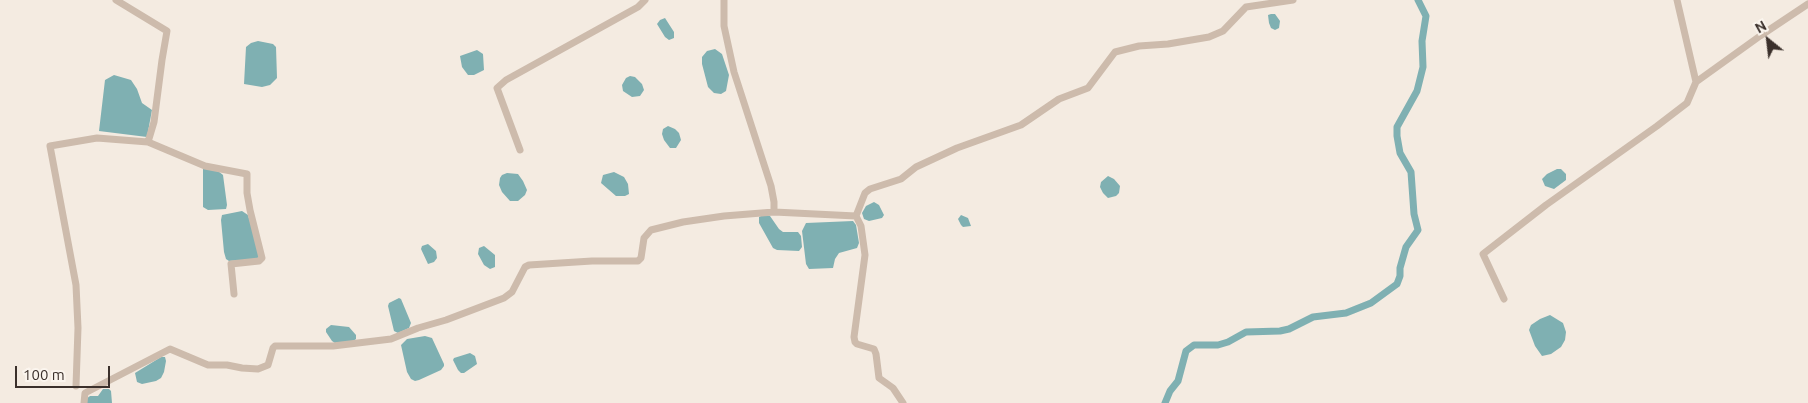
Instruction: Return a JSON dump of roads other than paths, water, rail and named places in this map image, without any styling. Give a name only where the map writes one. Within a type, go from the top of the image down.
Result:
[{"type":"street","points":[[116,0],[167,31],[154,122],[148,142]]},
{"type":"street","points":[[520,150],[497,88],[506,80],[638,6],[645,0]]},
{"type":"street","points":[[724,0],[724,26],[734,72],[771,186],[774,212]]},
{"type":"street","points":[[903,403],[893,388],[879,378],[874,349],[857,344],[854,337],[865,255],[861,226],[856,216],[865,193],[870,189],[901,179],[916,167],[957,148],[1021,125],[1036,117],[1059,99],[1088,88],[1115,52],[1139,46],[1168,44],[1209,37],[1224,31],[1246,7],[1293,0]]},
{"type":"street","points":[[1677,0],[1696,82]]},
{"type":"street","points":[[1504,299],[1483,254],[1546,205],[1657,126],[1687,102],[1696,82],[1808,4]]},
{"type":"street","points":[[76,386],[78,328],[76,285],[50,146],[97,138],[148,142],[206,166],[247,174],[250,210],[262,258],[259,261],[231,264],[234,294]]},
{"type":"street","points":[[84,403],[85,393],[170,349],[208,365],[227,365],[258,369],[268,365],[275,346],[333,346],[391,339],[504,298],[512,292],[525,267],[528,265],[592,260],[638,261],[641,258],[644,238],[650,230],[683,222],[774,212],[856,216]]},
{"type":"water","points":[[1275,14],[1280,21],[1279,28],[1275,30],[1271,28],[1269,23],[1268,15]]},
{"type":"water","points":[[665,18],[674,32],[674,38],[669,40],[657,24]]},
{"type":"water","points":[[258,41],[273,44],[276,47],[277,78],[270,85],[262,87],[244,84],[246,47]]},
{"type":"water","points":[[715,49],[722,54],[729,75],[726,91],[721,94],[714,93],[708,87],[702,64],[702,57],[707,51]]},
{"type":"water","points":[[477,50],[483,54],[484,70],[474,75],[468,75],[462,67],[460,56]]},
{"type":"water","points":[[114,75],[131,80],[137,89],[142,103],[152,110],[147,137],[99,131],[105,80]]},
{"type":"water","points":[[630,76],[635,77],[642,84],[644,90],[640,96],[632,97],[623,91],[622,85],[626,78]]},
{"type":"water","points":[[668,126],[679,133],[681,140],[676,148],[670,148],[664,140],[663,129]]},
{"type":"water","points":[[203,168],[218,171],[223,175],[226,209],[208,210],[203,207]]},
{"type":"water","points":[[1557,169],[1561,169],[1566,174],[1566,180],[1554,189],[1545,186],[1542,179]]},
{"type":"water","points":[[614,172],[624,177],[628,184],[629,194],[616,196],[601,183],[603,175]]},
{"type":"water","points":[[507,173],[518,174],[527,190],[525,195],[518,201],[510,201],[499,185],[502,175]]},
{"type":"water","points":[[1108,176],[1114,179],[1120,186],[1119,193],[1116,196],[1108,198],[1100,187],[1101,182]]},
{"type":"water","points":[[874,202],[879,205],[884,215],[882,218],[869,221],[864,219],[862,213],[866,206]]},
{"type":"water","points":[[242,211],[248,215],[260,255],[257,259],[229,261],[226,259],[224,252],[222,215]]},
{"type":"water","points":[[763,215],[770,216],[783,232],[798,232],[801,236],[802,247],[799,251],[777,250],[773,248],[759,223],[759,217]]},
{"type":"water","points":[[961,215],[968,218],[971,226],[963,227],[961,225],[958,219]]},
{"type":"water","points":[[853,221],[856,225],[859,243],[857,248],[839,253],[833,268],[809,269],[806,264],[802,231],[806,223]]},
{"type":"water","points":[[428,244],[436,251],[437,258],[434,262],[428,264],[421,249],[422,246]]},
{"type":"water","points":[[484,246],[495,255],[495,267],[490,269],[484,265],[478,254],[479,248]]},
{"type":"water","points":[[399,298],[411,323],[409,328],[398,333],[394,331],[388,306],[389,303]]},
{"type":"water","points":[[1550,315],[1563,323],[1566,332],[1565,340],[1561,347],[1551,354],[1542,356],[1535,346],[1529,330],[1531,325]]},
{"type":"water","points":[[331,325],[349,327],[356,335],[356,339],[352,342],[335,343],[326,332],[326,329]]},
{"type":"water","points":[[425,336],[432,338],[444,366],[441,370],[415,381],[411,379],[407,372],[401,345],[407,339]]},
{"type":"water","points":[[470,353],[475,356],[477,364],[461,373],[453,360]]},
{"type":"water","points":[[161,357],[165,357],[166,361],[161,378],[142,384],[137,382],[135,373]]},
{"type":"water","points":[[103,389],[111,391],[112,403],[85,403],[86,399],[90,396],[98,396]]},
{"type":"waterway","points":[[1165,403],[1170,391],[1178,381],[1186,351],[1194,345],[1218,345],[1246,332],[1280,331],[1289,329],[1313,317],[1346,313],[1371,303],[1397,284],[1406,247],[1418,230],[1414,214],[1411,172],[1400,153],[1397,136],[1397,127],[1417,91],[1423,67],[1422,41],[1426,16],[1418,0]]}]
